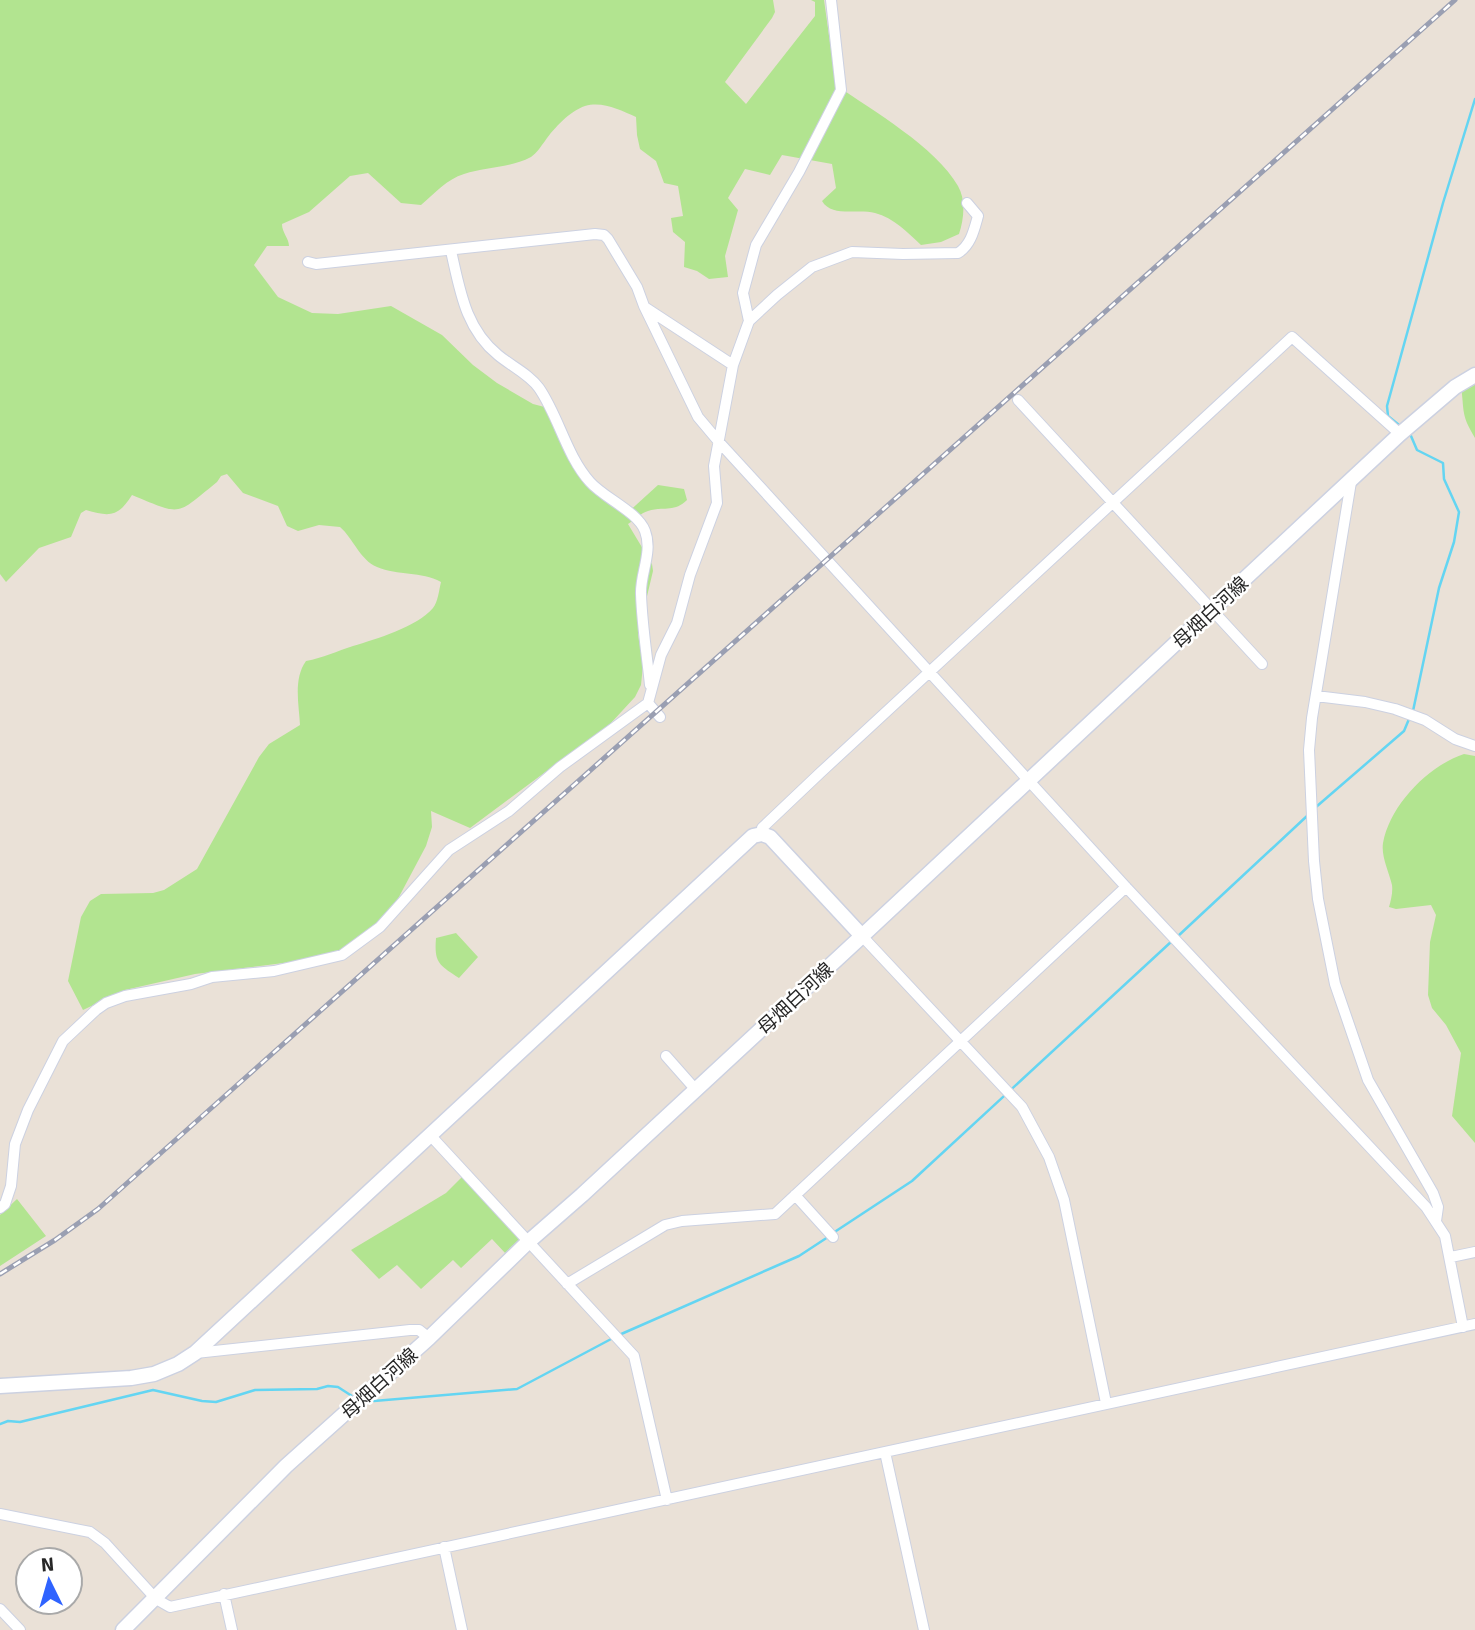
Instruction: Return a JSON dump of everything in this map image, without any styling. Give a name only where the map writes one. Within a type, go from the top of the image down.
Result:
[{"type":"main road","name":"母畑白河線","points":[[123,1630],[286,1466],[429,1338],[527,1243],[696,1090],[1400,434],[1455,387],[1475,375]]},
{"type":"main road","points":[[0,1386],[131,1378],[153,1374],[178,1364],[195,1353],[753,836],[770,836],[862,936]]},
{"type":"street","points":[[749,321],[743,293],[756,245],[799,172],[841,90],[831,0]]},
{"type":"street","points":[[0,1209],[5,1205],[11,1186],[15,1144],[28,1110],[63,1041],[96,1010],[125,996],[212,978],[274,971],[342,955],[380,927],[449,850],[509,811],[560,767],[648,703],[661,655],[677,623],[690,575],[717,503],[714,466],[733,365],[749,321],[813,267],[852,252],[903,254],[963,251],[970,240],[978,216],[967,204]]},
{"type":"street","points":[[308,262],[316,264],[604,235],[637,287],[698,417],[719,442],[1436,1221],[1445,1236],[1451,1257],[1463,1327]]},
{"type":"street","points":[[451,251],[455,274],[476,332],[498,355],[539,387],[583,474],[596,489],[627,511],[646,533],[648,551],[640,592],[651,689]]},
{"type":"street","points":[[644,306],[733,365]]},
{"type":"street","points":[[762,834],[762,828],[1292,337],[1400,434]]},
{"type":"street","points":[[1018,400],[1262,664]]},
{"type":"street","points":[[1351,482],[1312,718],[1309,760],[1314,861],[1326,949],[1335,984],[1368,1080],[1433,1193],[1438,1207],[1436,1221]]},
{"type":"street","points":[[1316,696],[1395,709],[1425,720],[1455,739],[1475,746]]},
{"type":"street","points":[[648,703],[660,717]]},
{"type":"street","points":[[567,1284],[665,1225],[682,1220],[771,1216],[1126,887]]},
{"type":"street","points":[[862,936],[1023,1107],[1058,1180],[1106,1403]]},
{"type":"street","points":[[666,1056],[696,1090]]},
{"type":"street","points":[[430,1135],[634,1356],[667,1500]]},
{"type":"street","points":[[795,1195],[833,1237]]},
{"type":"street","points":[[1451,1257],[1475,1252]]},
{"type":"street","points":[[0,1514],[90,1532],[105,1543],[156,1599],[170,1607],[1475,1324]]},
{"type":"street","points":[[195,1353],[410,1330],[419,1330],[429,1338]]},
{"type":"street","points":[[885,1452],[924,1630]]},
{"type":"street","points":[[443,1547],[462,1630]]},
{"type":"street","points":[[224,1594],[232,1630]]},
{"type":"street","points":[[0,1609],[20,1630]]},
{"type":"green space","points":[[0,0],[773,0],[775,12],[772,18],[725,82],[746,104],[815,16],[815,2],[811,0],[824,0],[836,85],[903,131],[935,157],[958,186],[963,203],[959,234],[941,242],[921,245],[900,226],[882,215],[839,211],[826,206],[822,201],[836,188],[832,164],[782,155],[770,175],[745,169],[728,198],[738,210],[725,256],[728,277],[709,279],[684,267],[685,242],[673,232],[671,218],[683,216],[678,186],[664,183],[656,161],[640,149],[636,117],[611,107],[592,105],[579,108],[568,116],[531,157],[458,176],[421,205],[401,203],[368,173],[350,176],[309,212],[282,224],[289,246],[267,246],[254,265],[278,297],[312,313],[338,314],[391,306],[442,335],[473,365],[497,383],[533,404],[556,410],[581,462],[603,499],[625,515],[658,485],[684,489],[687,500],[682,504],[673,508],[648,511],[628,524],[652,564],[653,571],[638,634],[643,665],[641,685],[635,697],[610,724],[470,828],[431,811],[432,827],[426,846],[392,910],[348,948],[299,961],[195,974],[125,990],[83,1010],[68,981],[81,917],[90,901],[101,894],[153,893],[164,890],[197,869],[259,757],[269,744],[300,725],[298,684],[306,661],[407,627],[426,615],[435,605],[441,582],[426,576],[393,572],[371,564],[340,527],[319,525],[298,531],[287,526],[278,506],[243,493],[227,474],[221,476],[185,507],[178,509],[161,507],[132,495],[122,508],[113,513],[101,514],[86,510],[81,513],[71,537],[39,548],[6,582],[0,574]]},
{"type":"green space","points":[[1475,375],[1475,438],[1465,419],[1462,392],[1463,386]]},
{"type":"green space","points":[[1464,754],[1475,756],[1475,1143],[1452,1116],[1461,1053],[1446,1025],[1432,1008],[1428,995],[1430,942],[1436,915],[1431,905],[1396,909],[1389,907],[1392,885],[1383,848],[1387,829],[1402,801],[1424,777]]},
{"type":"green space","points":[[456,933],[478,957],[459,978],[442,966],[436,953],[436,938]]},
{"type":"green space","points":[[464,1175],[522,1240],[506,1254],[492,1239],[461,1268],[453,1260],[421,1289],[397,1265],[379,1279],[351,1250],[446,1193]]},
{"type":"green space","points":[[17,1199],[46,1236],[0,1266],[0,1215]]},
{"type":"waterway","points":[[1399,425],[1388,416],[1387,406],[1443,203],[1475,99]]},
{"type":"waterway","points":[[1411,436],[1417,450],[1443,463],[1444,479],[1459,512],[1454,542],[1439,588],[1413,711]]},
{"type":"waterway","points":[[1316,807],[1404,731],[1409,719]]},
{"type":"waterway","points":[[1177,937],[1307,816]]},
{"type":"waterway","points":[[833,1233],[912,1181],[1172,941]]},
{"type":"waterway","points":[[619,1335],[799,1256],[828,1237]]},
{"type":"waterway","points":[[374,1401],[517,1389],[613,1338]]},
{"type":"waterway","points":[[0,1424],[8,1421],[20,1422],[153,1390],[216,1402],[255,1390],[317,1389],[328,1386],[338,1387],[355,1398]]},
{"type":"railway","points":[[0,1274],[98,1209],[1455,0]]}]
